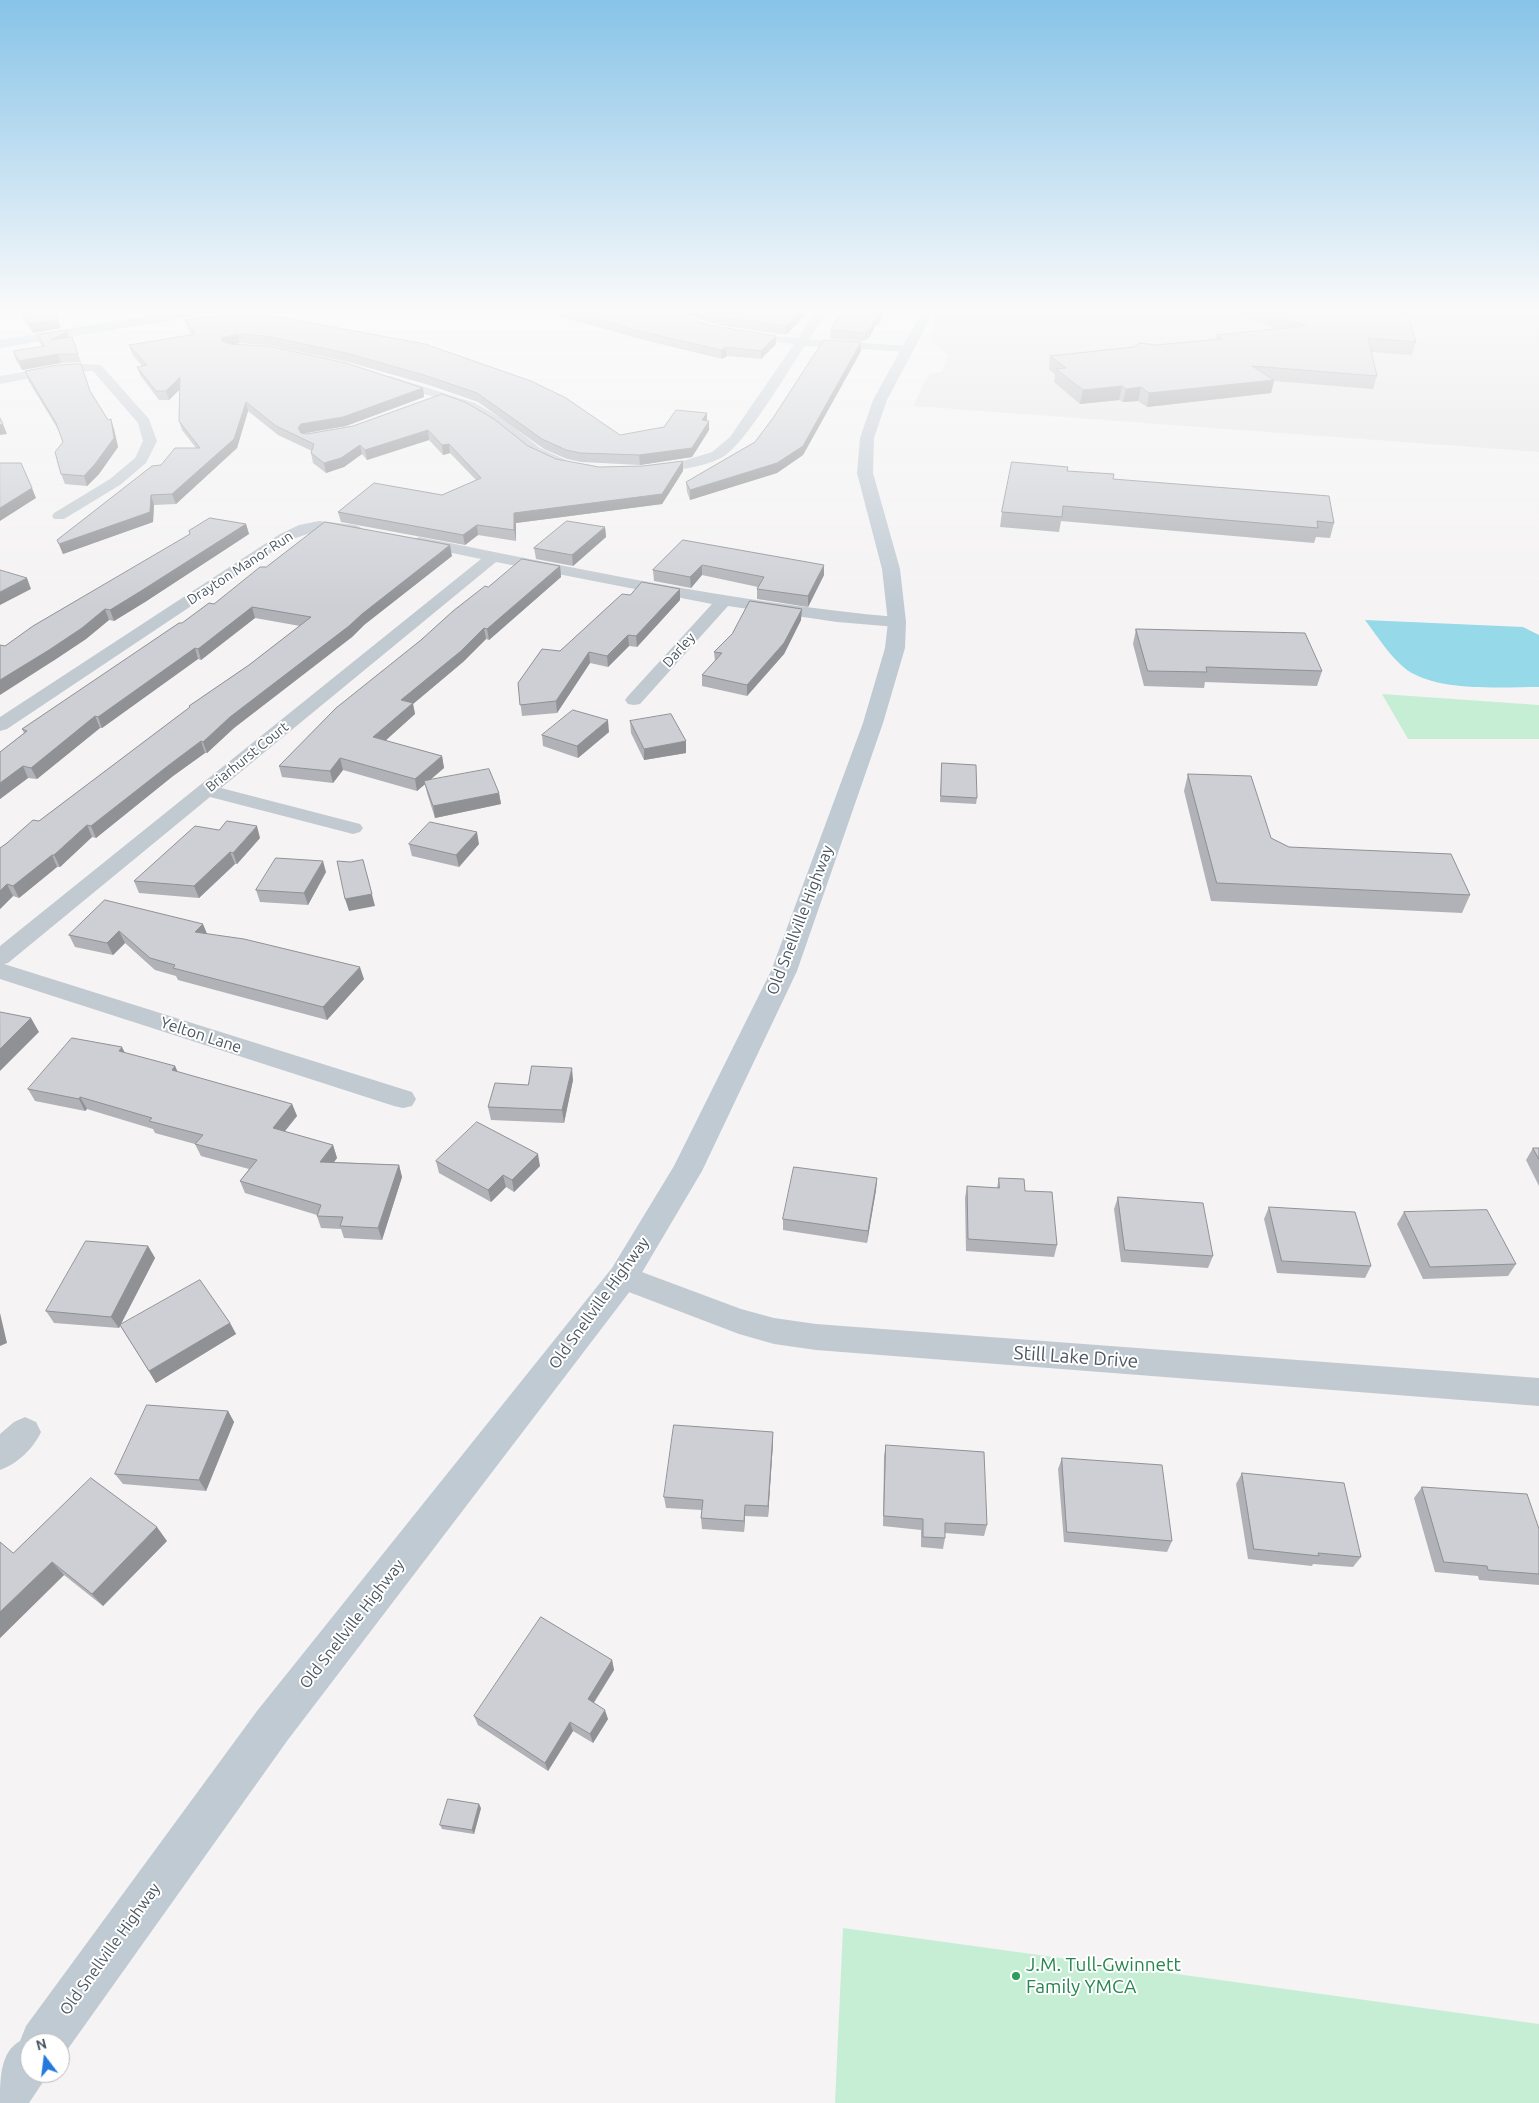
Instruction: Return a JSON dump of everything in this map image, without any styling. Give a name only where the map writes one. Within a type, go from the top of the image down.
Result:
[{"type":"street","points":[[60,516],[115,482],[141,460],[150,441],[144,422],[135,411]]},
{"type":"street","points":[[480,411],[501,424],[535,451],[562,464],[572,466]]},
{"type":"street","points":[[634,470],[685,465],[717,456],[735,440],[755,411]]},
{"type":"street","name":"Old Snellville Highway","points":[[50,2033],[272,1726],[623,1277],[687,1171],[784,971],[873,724],[895,648],[896,622],[891,569],[865,473],[867,438],[876,411]]},
{"type":"street","name":"Drayton Manor Run","points":[[0,725],[285,537],[319,524],[366,532]]},
{"type":"street","points":[[403,539],[724,601],[835,618],[896,622]]},
{"type":"street","name":"Briarhurst Court","points":[[0,958],[494,556]]},
{"type":"street","name":"Darley","points":[[634,700],[724,601]]},
{"type":"street","points":[[206,790],[353,828]]},
{"type":"street","name":"Yelton Lane","points":[[0,970],[402,1099]]},
{"type":"street","name":"Still Lake Drive","points":[[623,1277],[739,1321],[774,1331],[816,1337],[1539,1392]]},
{"type":"street","points":[[0,1454],[25,1432]]},
{"type":"street","points":[[0,2102],[20,2074]]},
{"type":"shaded area","points":[[983,411],[1539,411],[1539,452]]},
{"type":"green space","points":[[1382,694],[1539,705],[1539,739],[1408,739]]},
{"type":"green space","name":"J.M. Tull-Gwinnett Family YMCA","points":[[843,1928],[1539,2024],[1539,2103],[835,2103]]},
{"type":"water","points":[[1365,620],[1523,627],[1539,635],[1539,687],[1471,687],[1436,682],[1420,677],[1407,670],[1395,659]]},
{"type":"building","points":[[49,411],[103,411],[108,420],[111,419],[114,438],[84,476],[61,474],[55,452],[63,442],[56,423]]},
{"type":"building","points":[[179,411],[243,411],[234,439],[172,494],[151,495],[150,512],[59,544],[57,540],[152,466],[161,465],[175,448],[200,448],[179,421]]},
{"type":"building","points":[[257,411],[359,411],[343,417],[301,424],[298,428],[301,433],[307,434],[353,426],[394,411],[481,411],[494,419],[528,446],[556,459],[599,467],[643,466],[683,461],[662,494],[514,513],[514,530],[477,525],[463,535],[338,512],[374,483],[442,495],[481,478],[449,444],[442,445],[428,430],[365,450],[360,445],[341,458],[324,463],[311,453],[314,444],[276,426]]},
{"type":"building","points":[[503,411],[585,411],[620,435],[664,427],[675,411],[707,413],[702,420],[709,421],[692,448],[639,455],[580,453],[566,450],[542,439]]},
{"type":"building","points":[[777,411],[822,411],[803,446],[777,463],[690,490],[686,482],[755,442]]},
{"type":"building","points":[[1012,462],[1068,467],[1067,471],[1114,474],[1113,479],[1329,496],[1334,523],[1317,521],[1318,528],[1063,506],[1062,517],[1002,512]]},
{"type":"building","points":[[0,463],[21,463],[32,488],[0,508]]},
{"type":"building","points":[[210,518],[246,524],[110,610],[105,609],[82,628],[0,680],[0,645],[5,646],[33,626],[190,534],[189,531]]},
{"type":"building","points":[[567,521],[605,527],[572,555],[534,548]]},
{"type":"building","points":[[325,522],[450,545],[349,626],[230,717],[203,742],[201,741],[169,765],[91,826],[87,825],[54,855],[13,886],[7,884],[0,891],[0,848],[33,820],[39,821],[189,706],[249,665],[311,617],[252,607],[198,649],[195,648],[98,717],[95,716],[31,768],[23,766],[0,783],[0,752],[27,731],[22,729],[209,603],[214,604],[260,567],[266,567]]},
{"type":"building","points":[[683,540],[824,565],[808,596],[757,589],[764,577],[702,565],[690,577],[653,570]]},
{"type":"building","points":[[522,559],[560,566],[487,629],[484,628],[461,651],[401,700],[413,703],[373,737],[442,756],[415,779],[340,758],[330,771],[279,766],[336,708],[421,640],[453,611],[485,586],[488,587]]},
{"type":"building","points":[[0,570],[27,578],[0,592]]},
{"type":"building","points":[[642,582],[680,589],[636,636],[628,635],[607,656],[589,652],[556,701],[520,705],[518,683],[542,649],[560,651],[622,594],[630,595]]},
{"type":"building","points":[[750,601],[802,609],[784,643],[747,685],[702,675],[722,653],[714,652],[732,634]]},
{"type":"building","points":[[1136,629],[1305,633],[1322,671],[1206,667],[1207,672],[1148,671]]},
{"type":"building","points":[[573,710],[608,720],[577,746],[542,735]]},
{"type":"building","points":[[671,714],[686,741],[644,749],[630,721]]},
{"type":"building","points":[[942,763],[976,765],[977,798],[941,796]]},
{"type":"building","points":[[489,769],[499,793],[433,806],[424,781]]},
{"type":"building","points":[[1188,774],[1251,776],[1271,838],[1289,847],[1451,854],[1470,895],[1217,883]]},
{"type":"building","points":[[227,821],[257,826],[233,853],[230,852],[194,886],[134,881],[195,826],[219,830]]},
{"type":"building","points":[[430,822],[477,832],[456,855],[409,844]]},
{"type":"building","points":[[276,858],[323,861],[304,893],[256,890]]},
{"type":"building","points":[[363,860],[372,894],[345,899],[337,861]]},
{"type":"building","points":[[105,900],[203,924],[195,932],[244,939],[360,967],[323,1007],[173,968],[175,965],[150,958],[119,931],[107,943],[69,935]]},
{"type":"building","points":[[0,1012],[31,1018],[0,1049]]},
{"type":"building","points":[[72,1038],[122,1047],[119,1051],[175,1066],[172,1070],[292,1104],[273,1128],[333,1145],[320,1162],[399,1165],[378,1228],[340,1226],[343,1217],[317,1216],[321,1205],[240,1181],[257,1160],[195,1144],[203,1135],[149,1121],[152,1118],[80,1097],[79,1099],[28,1089]]},
{"type":"building","points":[[532,1066],[572,1068],[562,1110],[488,1107],[495,1083],[528,1085]]},
{"type":"building","points":[[477,1122],[538,1154],[512,1180],[503,1175],[488,1190],[436,1161]]},
{"type":"building","points":[[1533,1148],[1539,1148],[1539,1159]]},
{"type":"building","points":[[794,1167],[877,1178],[868,1231],[783,1219]]},
{"type":"building","points":[[999,1178],[1024,1179],[1025,1191],[1052,1192],[1057,1245],[968,1239],[967,1186],[999,1188]]},
{"type":"building","points":[[1118,1197],[1203,1203],[1213,1256],[1125,1250]]},
{"type":"building","points":[[1269,1207],[1355,1212],[1371,1266],[1282,1261]]},
{"type":"building","points":[[1487,1210],[1516,1264],[1430,1267],[1404,1212]]},
{"type":"building","points":[[86,1241],[148,1246],[111,1317],[46,1311]]},
{"type":"building","points":[[200,1280],[230,1323],[149,1371],[120,1325]]},
{"type":"building","points":[[147,1405],[228,1411],[199,1480],[115,1474]]},
{"type":"building","points":[[674,1425],[773,1432],[768,1506],[745,1505],[744,1521],[701,1518],[703,1500],[664,1497]]},
{"type":"building","points":[[886,1445],[984,1452],[987,1525],[945,1523],[945,1538],[923,1537],[923,1519],[884,1516]]},
{"type":"building","points":[[1062,1458],[1162,1465],[1172,1541],[1067,1532]]},
{"type":"building","points":[[1242,1473],[1344,1483],[1361,1557],[1318,1553],[1319,1556],[1254,1549]]},
{"type":"building","points":[[91,1478],[157,1527],[92,1594],[52,1562],[0,1612],[0,1542],[13,1553]]},
{"type":"building","points":[[1422,1487],[1527,1494],[1539,1529],[1539,1574],[1488,1570],[1487,1566],[1444,1562]]},
{"type":"building","points":[[541,1617],[612,1660],[588,1699],[605,1710],[590,1734],[570,1722],[545,1763],[474,1716]]},
{"type":"building","points":[[448,1799],[479,1804],[472,1830],[440,1825]]},
{"type":"place","name":"J.M. Tull-Gwinnett Family YMCA","points":[[1016,1976]]}]
